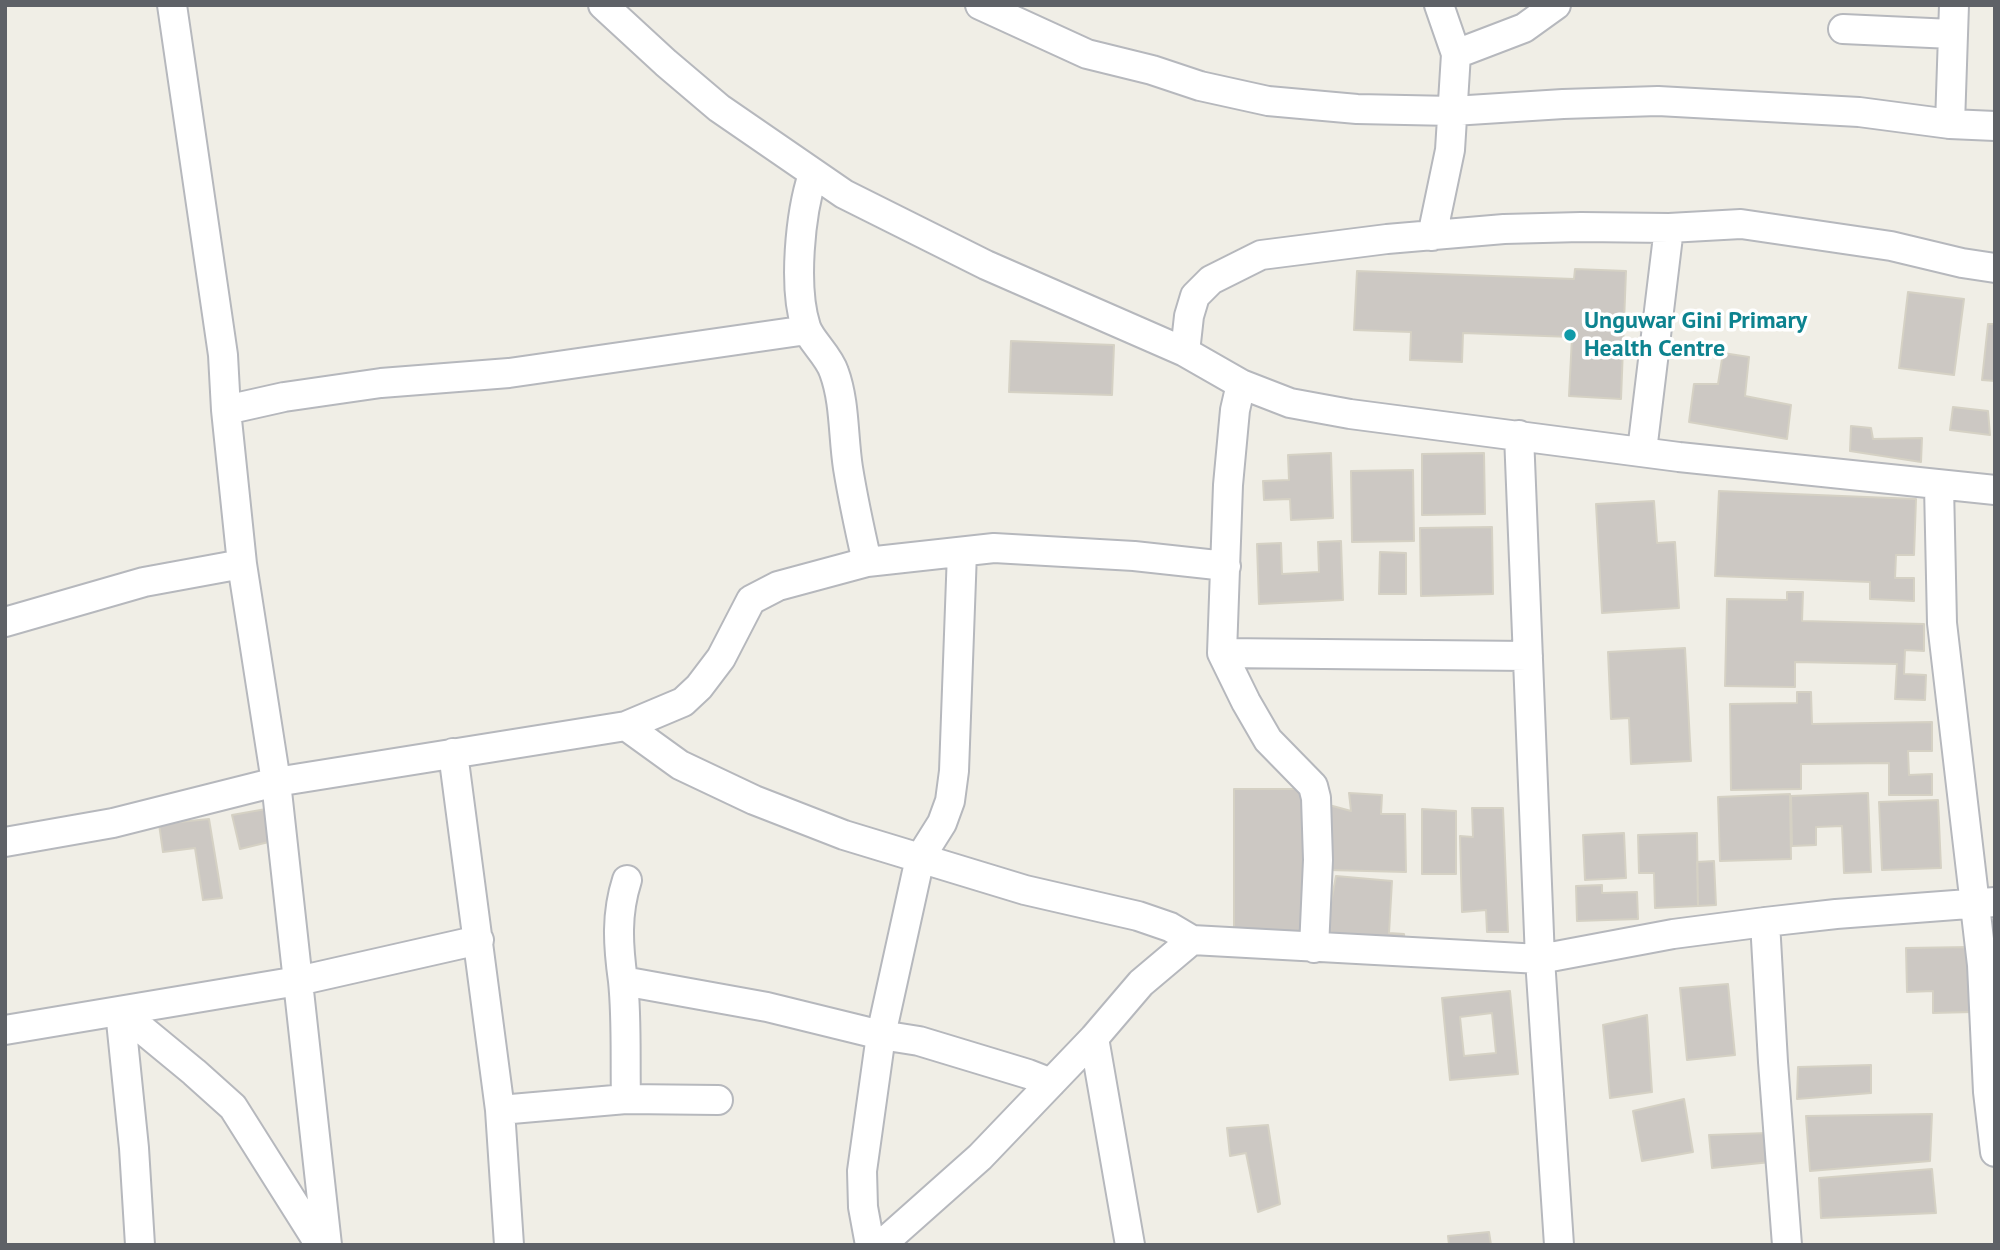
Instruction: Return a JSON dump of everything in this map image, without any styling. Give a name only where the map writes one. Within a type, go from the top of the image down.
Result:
[{"type":"street","points":[[172,5],[223,355],[242,564],[276,782],[327,1245]]},
{"type":"street","points":[[603,5],[719,108],[844,194],[986,265],[1185,352],[1241,384],[1290,403],[1338,412],[1642,452],[1995,490]]},
{"type":"street","points":[[980,5],[1087,54],[1269,101],[1345,108],[1453,111],[1563,104],[1658,102],[1859,112],[1995,127]]},
{"type":"street","points":[[1432,236],[1450,150],[1456,54],[1439,5]]},
{"type":"street","points":[[1456,54],[1524,28],[1556,5]]},
{"type":"street","points":[[1950,124],[1954,5]]},
{"type":"street","points":[[1843,29],[1952,34]]},
{"type":"street","points":[[813,174],[806,196],[800,269],[801,299],[807,330],[821,347],[834,372],[842,411],[848,467],[867,562]]},
{"type":"street","points":[[1185,352],[1189,316],[1195,296],[1211,280],[1261,255],[1387,239],[1504,229],[1741,225],[1891,246],[1995,268]]},
{"type":"street","points":[[1642,452],[1669,228]]},
{"type":"street","points":[[226,410],[284,397],[381,383],[509,373],[807,330]]},
{"type":"street","points":[[1241,384],[1235,410],[1228,485],[1222,653],[1268,740],[1313,786],[1318,848],[1314,948]]},
{"type":"street","points":[[1520,435],[1540,959],[1559,1245]]},
{"type":"street","points":[[1939,486],[1942,623],[1984,902],[1982,965],[1988,1092],[1995,1152]]},
{"type":"street","points":[[6,834],[113,823],[276,782],[626,726],[683,702],[699,687],[721,658],[751,600],[778,586],[867,562],[994,548],[1134,556],[1226,566]]},
{"type":"street","points":[[870,1245],[863,1207],[862,1171],[881,1035],[920,858],[942,823],[950,801],[954,771],[962,552]]},
{"type":"street","points":[[5,622],[144,582],[242,564]]},
{"type":"street","points":[[1222,653],[1528,656]]},
{"type":"street","points":[[626,726],[680,765],[754,800],[844,835],[1025,890],[1138,916],[1170,927],[1192,940],[1540,959],[1673,934],[1765,922],[1984,902]]},
{"type":"street","points":[[453,753],[500,1110],[509,1245]]},
{"type":"street","points":[[626,1099],[623,981],[617,936],[621,901],[627,880]]},
{"type":"street","points":[[1765,922],[1787,1245]]},
{"type":"street","points":[[5,1030],[298,981],[479,940]]},
{"type":"street","points":[[881,1245],[980,1157],[1094,1038],[1141,983],[1192,940]]},
{"type":"street","points":[[623,981],[767,1007],[881,1035],[919,1041],[1051,1083]]},
{"type":"street","points":[[120,1011],[134,1148],[140,1245]]},
{"type":"street","points":[[120,1011],[233,1107],[320,1245]]},
{"type":"street","points":[[1094,1038],[1130,1245]]},
{"type":"street","points":[[500,1110],[626,1099],[718,1100]]},
{"type":"building","name":"Unguwar Gini Primary Health Centre","points":[[1575,269],[1626,271],[1621,399],[1569,396],[1572,337],[1463,333],[1462,362],[1410,360],[1411,332],[1354,330],[1357,271],[1574,279]]},
{"type":"building","points":[[1908,292],[1964,299],[1954,375],[1899,368]]},
{"type":"building","points":[[1988,324],[1995,324],[1995,381],[1982,380]]},
{"type":"building","points":[[1011,341],[1114,345],[1112,395],[1009,392]]},
{"type":"building","points":[[1723,353],[1749,357],[1745,396],[1791,405],[1787,439],[1689,422],[1694,384],[1718,384]]},
{"type":"building","points":[[1953,407],[1988,411],[1990,435],[1950,430]]},
{"type":"building","points":[[1851,426],[1871,428],[1873,439],[1922,438],[1921,462],[1850,451]]},
{"type":"building","points":[[1331,453],[1333,518],[1291,520],[1290,499],[1264,500],[1263,481],[1289,480],[1288,455]]},
{"type":"building","points":[[1484,453],[1485,514],[1422,515],[1422,454]]},
{"type":"building","points":[[1413,470],[1414,541],[1352,542],[1351,471]]},
{"type":"building","points":[[1719,491],[1916,499],[1914,555],[1896,555],[1895,578],[1914,578],[1914,601],[1870,599],[1870,582],[1715,576]]},
{"type":"building","points":[[1654,501],[1657,543],[1675,542],[1679,608],[1602,613],[1596,504]]},
{"type":"building","points":[[1492,527],[1493,594],[1421,596],[1420,528]]},
{"type":"building","points":[[1341,541],[1343,600],[1259,604],[1257,544],[1281,543],[1282,574],[1319,572],[1318,542]]},
{"type":"building","points":[[1380,552],[1406,553],[1406,594],[1379,594]]},
{"type":"building","points":[[1787,592],[1803,592],[1802,621],[1924,624],[1924,651],[1905,650],[1904,674],[1926,675],[1925,700],[1895,699],[1897,664],[1795,662],[1795,687],[1725,686],[1727,599],[1787,600]]},
{"type":"building","points":[[1685,648],[1691,761],[1631,764],[1629,718],[1611,719],[1608,652]]},
{"type":"building","points":[[1797,692],[1811,692],[1812,724],[1932,722],[1932,751],[1908,751],[1909,775],[1932,774],[1932,795],[1889,795],[1889,763],[1801,764],[1801,789],[1731,790],[1730,704],[1797,703]]},
{"type":"building","points":[[1234,789],[1312,789],[1312,931],[1234,931]]},
{"type":"building","points":[[1349,793],[1382,795],[1381,814],[1405,814],[1406,872],[1328,870],[1329,805],[1351,811]]},
{"type":"building","points":[[1868,793],[1871,872],[1844,873],[1842,826],[1816,827],[1816,845],[1792,846],[1791,796]]},
{"type":"building","points":[[1790,794],[1791,859],[1720,861],[1718,797]]},
{"type":"building","points":[[1938,800],[1941,868],[1882,870],[1879,802]]},
{"type":"building","points":[[1472,808],[1503,808],[1508,932],[1487,932],[1486,910],[1462,912],[1460,836],[1473,837]]},
{"type":"building","points":[[266,809],[273,841],[240,849],[232,815]]},
{"type":"building","points":[[1422,809],[1456,811],[1456,874],[1422,874]]},
{"type":"building","points":[[209,819],[222,898],[203,900],[195,848],[163,852],[159,824]]},
{"type":"building","points":[[1624,833],[1626,878],[1585,880],[1583,835]]},
{"type":"building","points":[[1697,833],[1698,906],[1655,908],[1654,873],[1639,873],[1638,835]]},
{"type":"building","points":[[1714,861],[1716,905],[1698,906],[1697,862]]},
{"type":"building","points":[[1336,876],[1392,881],[1389,933],[1404,934],[1406,950],[1323,945]]},
{"type":"building","points":[[1602,885],[1602,893],[1637,892],[1638,919],[1577,921],[1576,886]]},
{"type":"building","points":[[1970,947],[1972,1012],[1933,1013],[1933,991],[1907,992],[1906,948]]},
{"type":"building","points":[[1728,984],[1735,1055],[1687,1060],[1680,988]]},
{"type":"building","points":[[1510,991],[1518,1074],[1450,1080],[1442,998]],"holes":[[[1492,1013],[1496,1053],[1464,1056],[1460,1017]]]},
{"type":"building","points":[[1647,1015],[1652,1092],[1610,1098],[1603,1025]]},
{"type":"building","points":[[1871,1065],[1871,1093],[1797,1099],[1798,1067]]},
{"type":"building","points":[[1684,1099],[1693,1152],[1642,1161],[1633,1111]]},
{"type":"building","points":[[1932,1114],[1930,1161],[1810,1171],[1806,1116]]},
{"type":"building","points":[[1268,1125],[1280,1204],[1258,1212],[1246,1153],[1230,1156],[1227,1128]]},
{"type":"building","points":[[1768,1133],[1771,1162],[1712,1168],[1709,1135]]},
{"type":"building","points":[[1932,1169],[1936,1213],[1821,1218],[1819,1178]]},
{"type":"building","points":[[1489,1232],[1491,1245],[1449,1245],[1448,1236]]},
{"type":"place","name":"Unguwar Gini Primary Health Centre","points":[[1570,335]]}]
